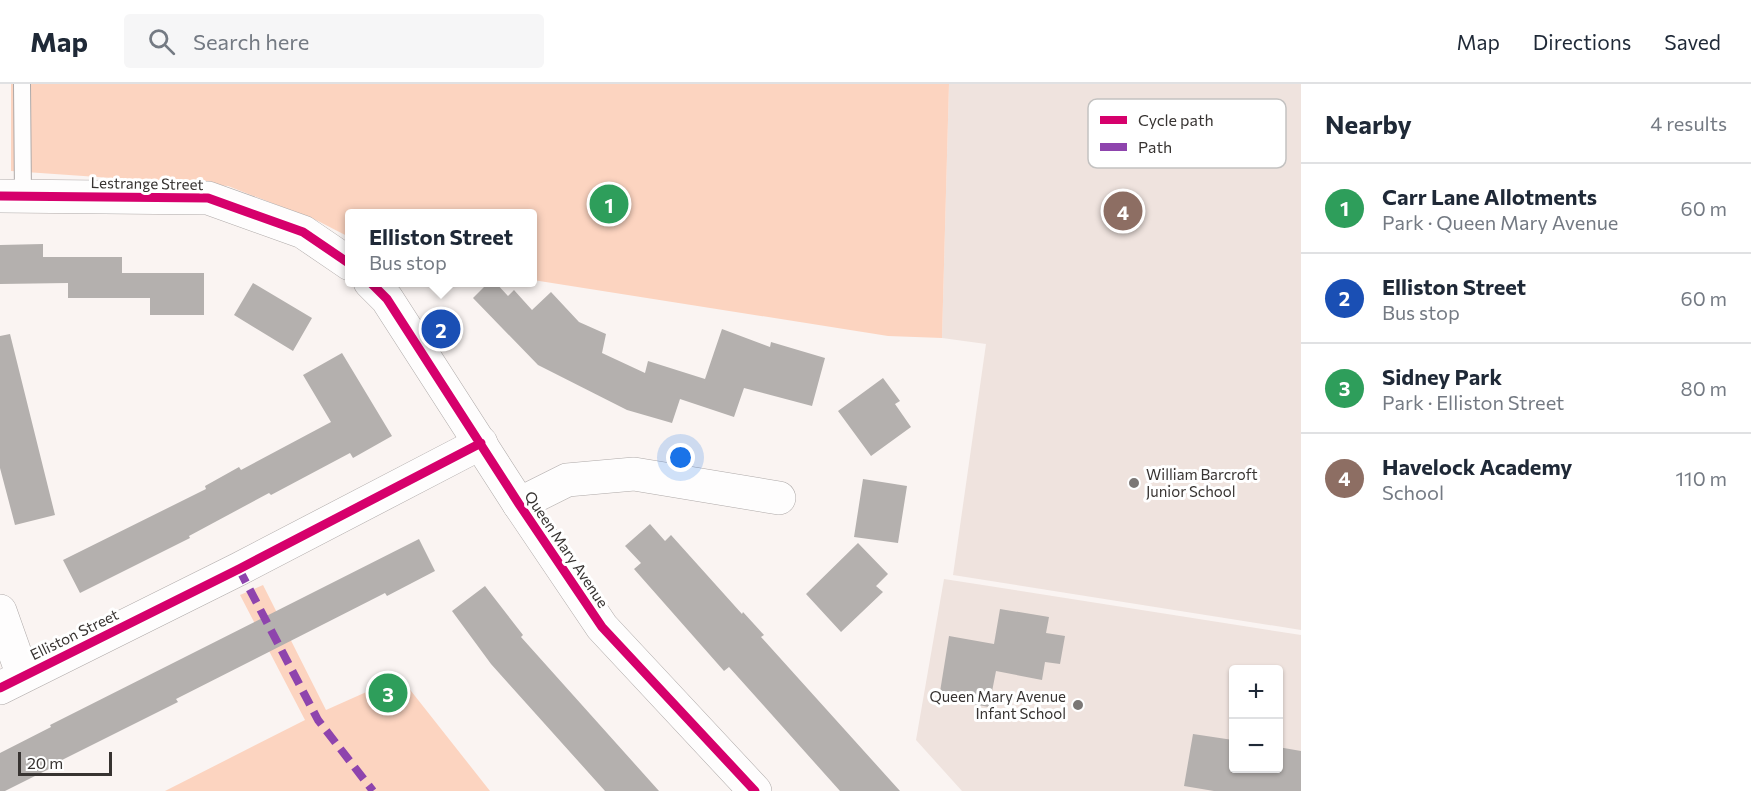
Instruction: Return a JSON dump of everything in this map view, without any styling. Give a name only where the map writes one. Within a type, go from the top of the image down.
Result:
[{"type":"street","name":"Lestrange Street","points":[[11,196],[208,198],[303,232],[345,261]]},
{"type":"street","name":"Queen Mary Avenue","points":[[378,290],[602,627],[755,791]]},
{"type":"street","name":"Elliston Street","points":[[12,682],[239,569],[481,443]]},
{"type":"street","points":[[519,504],[567,480],[634,474],[779,498]]},
{"type":"street","points":[[0,611],[12,682]]},
{"type":"lane","points":[[11,196],[22,84]]},
{"type":"shaded area","points":[[11,84],[949,84],[942,338],[888,336],[537,281],[537,209],[345,209],[345,235],[318,221],[228,186],[11,171]]},
{"type":"shaded area","points":[[949,84],[1301,84],[1301,630],[953,575],[986,344],[942,338]]},
{"type":"shaded area","name":"Queen Mary Avenue Infant School","points":[[944,579],[1301,635],[1301,791],[962,791],[916,740]]},
{"type":"shaded area","points":[[263,585],[326,710],[400,677],[490,791],[165,791],[305,720],[240,595]]},
{"type":"building","points":[[43,244],[43,257],[122,257],[122,273],[204,273],[204,315],[150,315],[150,298],[68,298],[68,283],[0,284],[0,245]]},
{"type":"building","points":[[253,283],[312,318],[293,351],[234,315]]},
{"type":"building","points":[[484,287],[500,287],[508,296],[514,290],[532,310],[551,292],[579,322],[606,334],[602,353],[645,373],[648,361],[705,379],[722,329],[770,347],[771,342],[825,358],[812,406],[744,388],[734,417],[680,399],[672,423],[627,410],[538,365],[473,298]]},
{"type":"building","points":[[10,334],[55,515],[15,525],[0,468],[0,336]]},
{"type":"building","points":[[342,353],[392,436],[353,458],[350,453],[271,495],[269,493],[189,536],[190,538],[80,593],[63,560],[206,489],[205,486],[239,467],[241,470],[331,422],[303,375]]},
{"type":"building","points":[[883,378],[900,401],[895,404],[911,427],[871,456],[838,411]]},
{"type":"building","points":[[863,479],[907,486],[898,543],[854,537]]},
{"type":"building","points":[[650,524],[665,541],[671,535],[742,614],[743,612],[764,635],[761,637],[900,791],[840,791],[729,667],[724,671],[634,569],[641,563],[625,546]]},
{"type":"building","points":[[419,539],[435,571],[387,596],[385,593],[176,699],[178,702],[54,764],[55,766],[5,791],[0,791],[0,753],[51,727],[50,725]]},
{"type":"building","points":[[858,543],[888,574],[876,586],[883,592],[841,632],[806,594]]},
{"type":"building","points":[[485,586],[523,635],[521,637],[659,791],[605,791],[491,664],[452,611]]},
{"type":"building","points":[[1000,609],[1049,617],[1046,633],[1065,636],[1060,664],[1045,662],[1042,680],[996,671],[989,707],[939,698],[949,636],[994,644]]},
{"type":"building","points":[[1193,734],[1229,739],[1229,773],[1283,773],[1283,748],[1301,751],[1301,791],[1214,791],[1184,786]]},
{"type":"marked path","points":[[239,569],[318,720],[373,791]]},
{"type":"cycle path","points":[[0,196],[208,198],[303,232],[345,261]]},
{"type":"cycle path","points":[[375,287],[387,299],[519,504],[602,627],[755,791]]},
{"type":"cycle path","points":[[0,688],[239,569],[481,443]]},
{"type":"place","name":"Carr Lane Allotments","points":[[609,204]]},
{"type":"place","name":"Havelock Academy","points":[[1123,211]]},
{"type":"place","name":"Elliston Street","points":[[441,329]]},
{"type":"place","name":"William Barcroft Junior School","points":[[1134,483]]},
{"type":"place","name":"Sidney Park","points":[[388,693]]},
{"type":"place","name":"Queen Mary Avenue Infant School","points":[[1078,705]]}]
